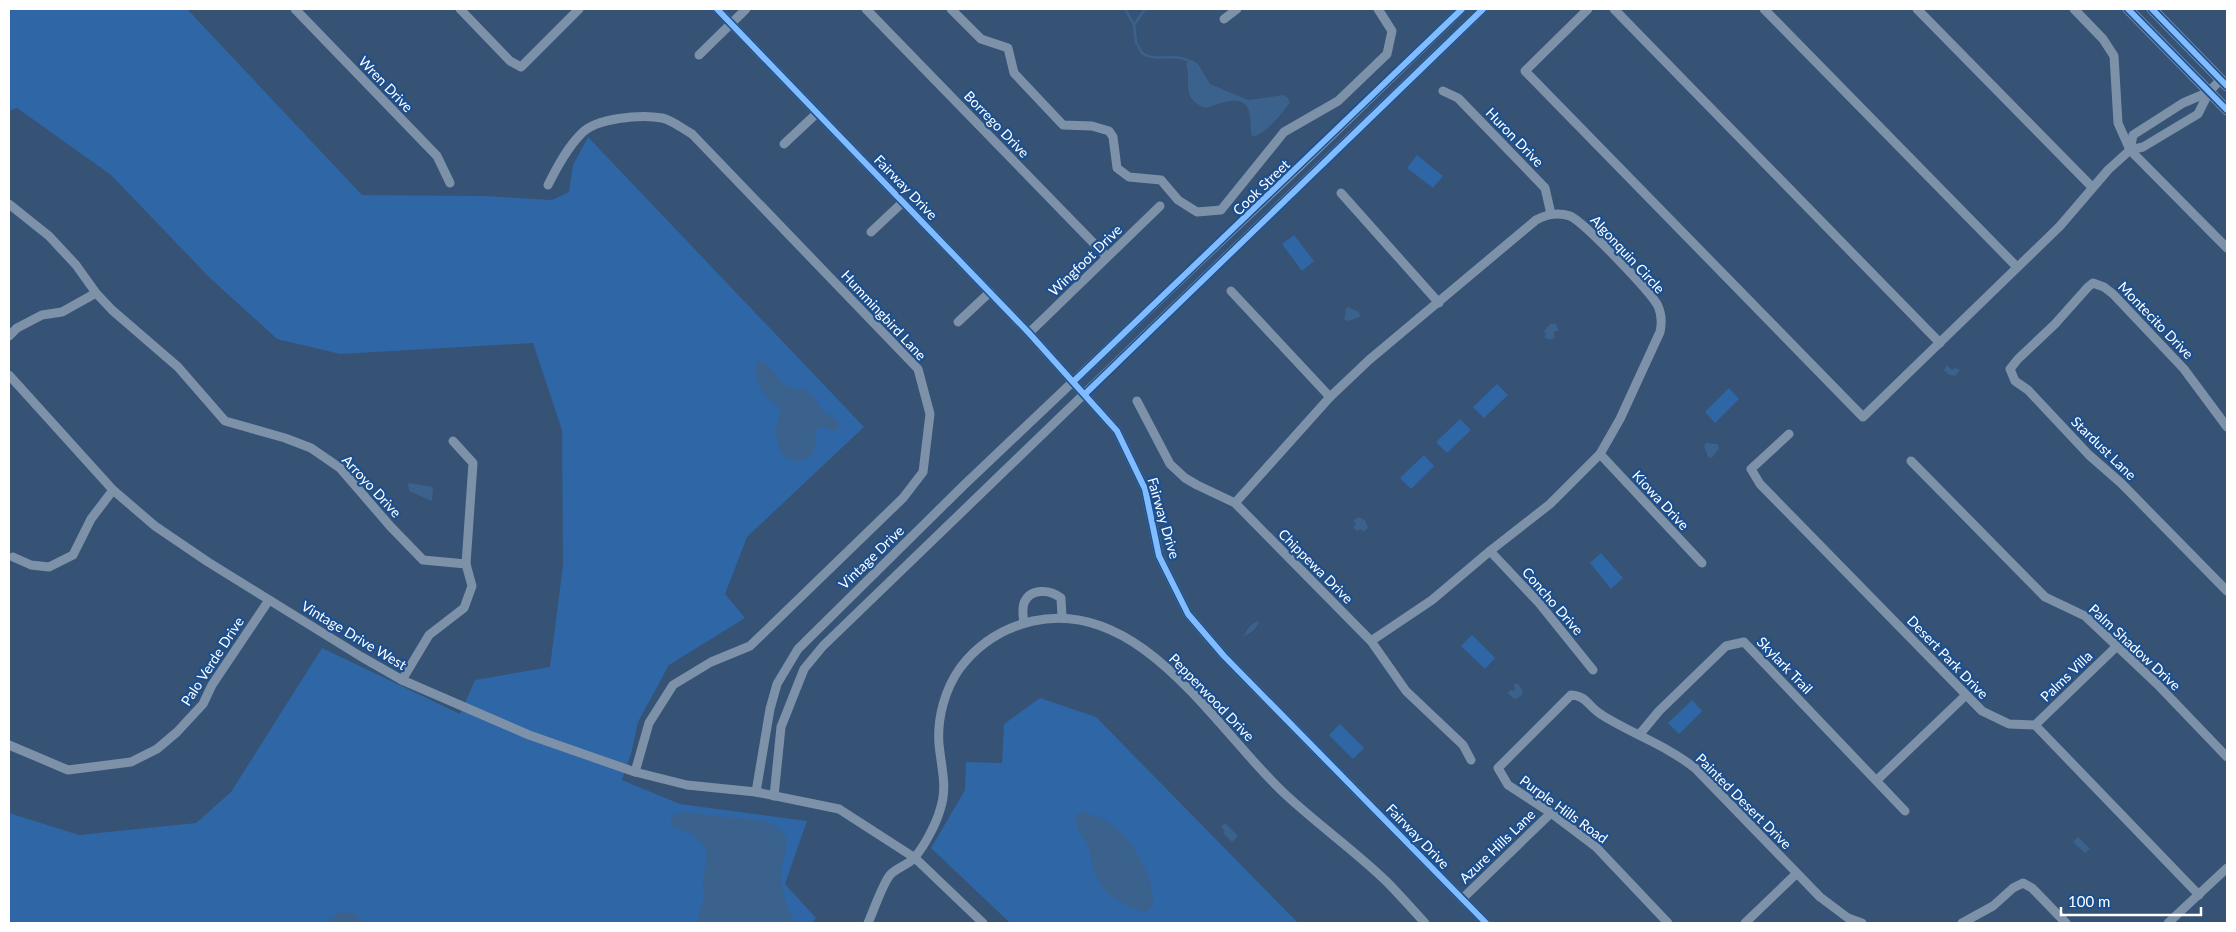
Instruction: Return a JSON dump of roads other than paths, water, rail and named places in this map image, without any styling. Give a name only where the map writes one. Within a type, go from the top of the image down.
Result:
[{"type":"main road","points":[[2128,9],[2227,110]]},
{"type":"main road","points":[[2152,9],[2224,83]]},
{"type":"street","name":"Wren Drive","points":[[295,9],[437,156],[450,183]]},
{"type":"street","points":[[460,9],[510,62],[521,66],[580,9]]},
{"type":"street","name":"Fairway Drive","points":[[717,9],[1029,333],[1117,431],[1145,489],[1160,556],[1188,614],[1224,656],[1486,923]]},
{"type":"street","points":[[699,54],[746,9]]},
{"type":"street","name":"Borrego Drive","points":[[866,9],[1107,258]]},
{"type":"street","points":[[952,9],[981,39],[1008,48],[1014,73],[1063,125],[1092,126],[1109,131],[1113,137],[1117,168],[1129,178],[1161,180],[1178,200],[1196,212],[1221,210],[1284,132],[1338,101],[1387,54],[1392,31],[1378,9]]},
{"type":"street","points":[[1224,19],[1237,9]]},
{"type":"street","name":"Cook Street","points":[[1074,381],[1462,9]]},
{"type":"street","name":"Cook Street","points":[[1085,394],[1483,9]]},
{"type":"street","points":[[1588,9],[1525,71],[1863,417],[2060,226],[2092,187],[2130,150],[2143,147],[2167,131],[2188,122],[2198,114],[2209,92]]},
{"type":"street","points":[[1614,9],[1940,343]]},
{"type":"street","points":[[1764,9],[2017,267]]},
{"type":"street","points":[[1918,9],[2092,187]]},
{"type":"street","points":[[2074,9],[2104,39],[2114,56],[2118,123],[2130,150],[2227,248]]},
{"type":"street","points":[[2130,150],[2132,135],[2183,103],[2209,92],[2224,83]]},
{"type":"street","name":"Huron Drive","points":[[1443,91],[1458,98],[1546,188],[1551,214]]},
{"type":"street","points":[[784,144],[817,113]]},
{"type":"street","name":"Hummingbird Lane","points":[[548,185],[561,160],[582,132],[606,121],[636,115],[664,118],[692,134],[918,369],[930,414],[923,472],[903,498],[750,646],[710,662],[673,685],[649,723],[635,772]]},
{"type":"street","points":[[1341,193],[1439,302]]},
{"type":"street","points":[[871,232],[903,202]]},
{"type":"street","name":"Arroyo Drive","points":[[9,204],[49,236],[76,265],[96,293],[112,310],[178,367],[225,421],[285,438],[311,448],[340,468],[390,526],[423,560],[466,564]]},
{"type":"street","name":"Wingfoot Drive","points":[[1029,333],[1160,206]]},
{"type":"street","points":[[1235,503],[1330,397],[1369,360],[1536,220],[1551,214]]},
{"type":"street","name":"Algonquin Circle","points":[[1371,641],[1432,600],[1550,504],[1600,454],[1620,419],[1660,332],[1661,316],[1654,298],[1584,225],[1569,216],[1551,214]]},
{"type":"street","name":"Montecito Drive","points":[[2055,324],[2088,287],[2093,284],[2104,287],[2184,369],[2227,427]]},
{"type":"street","points":[[1231,291],[1330,397]]},
{"type":"street","points":[[958,322],[990,292]]},
{"type":"street","points":[[9,336],[17,328],[42,315],[62,312],[96,293]]},
{"type":"street","name":"Stardust Lane","points":[[2055,324],[2012,364],[2010,369],[2014,381],[2028,390],[2090,455],[2121,482],[2227,591]]},
{"type":"street","name":"Vintage Drive West","points":[[9,375],[113,490],[155,526],[208,562],[402,680],[542,740],[635,772],[687,785],[756,792],[839,810],[915,858],[983,923]]},
{"type":"street","name":"Vintage Drive","points":[[756,792],[770,709],[777,684],[798,649],[963,486],[1074,381]]},
{"type":"street","points":[[774,796],[781,727],[804,669],[823,646],[1085,394]]},
{"type":"street","name":"Chippewa Drive","points":[[1137,401],[1166,457],[1178,472],[1197,485],[1235,503],[1371,641],[1406,691],[1463,745],[1471,760]]},
{"type":"street","name":"Desert Park Drive","points":[[1789,434],[1751,469],[1760,484],[1982,711],[2009,724],[2035,726]]},
{"type":"street","points":[[402,680],[429,635],[464,608],[472,586],[466,564],[473,463],[453,441]]},
{"type":"street","name":"Kiowa Drive","points":[[1600,454],[1702,563]]},
{"type":"street","name":"Palm Shadow Drive","points":[[1911,461],[2045,597],[2085,616],[2158,684],[2227,757]]},
{"type":"street","points":[[13,557],[31,565],[50,567],[73,555],[91,519],[113,490]]},
{"type":"street","name":"Concho Drive","points":[[1490,551],[1539,603],[1593,670]]},
{"type":"street","points":[[1024,623],[1024,602],[1031,594],[1038,591],[1050,592],[1061,598],[1062,617]]},
{"type":"street","name":"Palo Verde Drive","points":[[9,745],[68,770],[131,762],[156,749],[178,732],[203,704],[212,685],[230,661],[269,600]]},
{"type":"street","name":"Pepperwood Drive","points":[[915,858],[940,810],[945,778],[939,744],[939,726],[950,684],[980,646],[1004,630],[1024,623],[1062,617],[1078,618],[1133,640],[1177,676],[1284,793],[1385,880],[1425,923]]},
{"type":"street","name":"Skylark Trail","points":[[1639,735],[1659,711],[1726,646],[1744,642],[1905,811]]},
{"type":"street","name":"Palms Villa","points":[[2035,726],[2117,646]]},
{"type":"street","name":"Painted Desert Drive","points":[[1507,758],[1571,695],[1583,697],[1598,713],[1682,758],[1696,769],[1820,897],[1848,918],[1862,923]]},
{"type":"street","points":[[1877,780],[1966,695]]},
{"type":"street","points":[[2035,726],[2199,895]]},
{"type":"street","name":"Purple Hills Road","points":[[1507,758],[1498,768],[1508,785],[1551,813],[1596,847],[1668,923]]},
{"type":"street","name":"Azure Hills Lane","points":[[1462,899],[1551,813]]},
{"type":"street","points":[[868,923],[890,875],[915,858]]},
{"type":"street","points":[[2168,923],[2227,868]]},
{"type":"street","points":[[1745,923],[1796,874]]},
{"type":"street","points":[[1962,923],[1993,906],[2014,888],[2023,883],[2032,888],[2066,923]]},
{"type":"waterway","points":[[1125,9],[1134,25],[1136,42],[1142,53],[1153,57],[1184,58],[1189,61]]},
{"type":"waterway","points":[[1134,25],[1145,9]]}]
